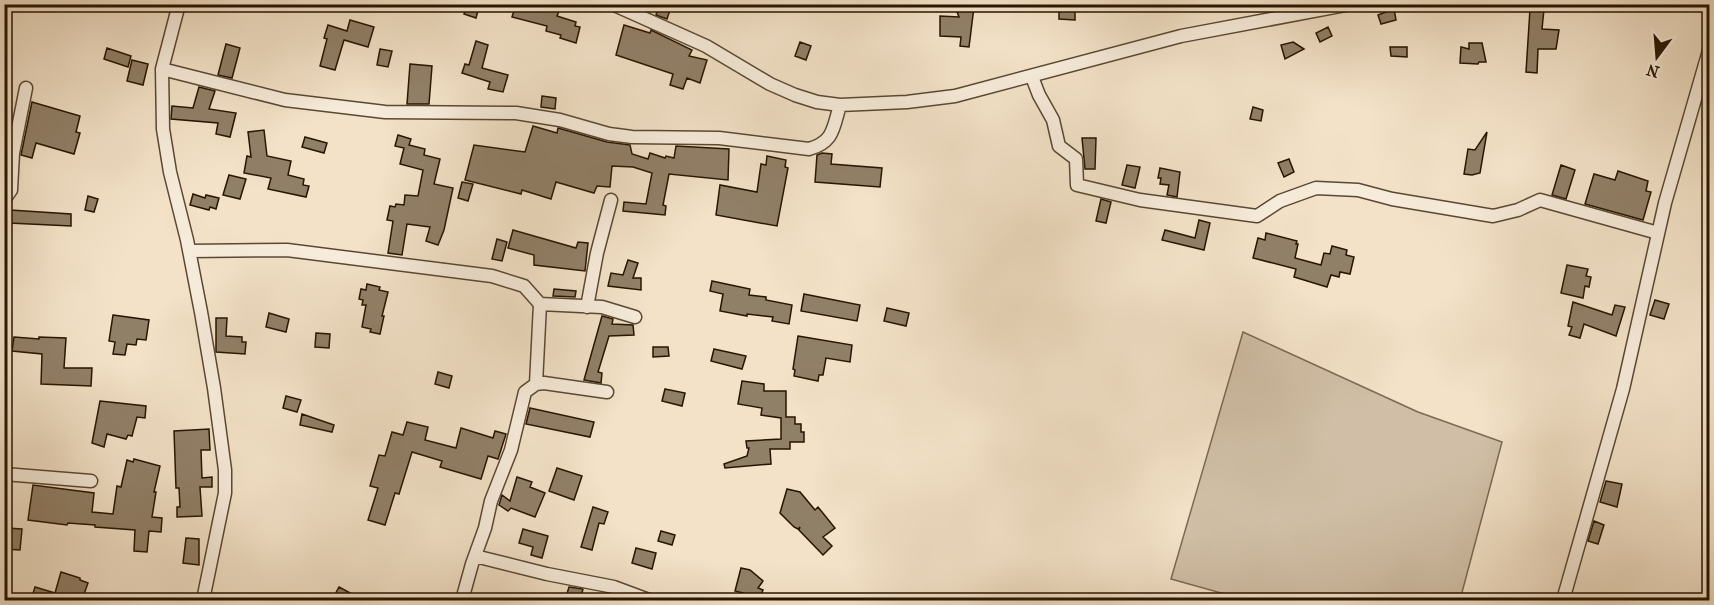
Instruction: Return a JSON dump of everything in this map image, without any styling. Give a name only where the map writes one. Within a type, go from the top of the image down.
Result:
[{"type":"street","points":[[179,4],[162,69],[163,129],[170,172],[189,251],[214,388],[225,470],[225,493],[203,600]]},
{"type":"street","points":[[612,4],[706,46],[770,84],[817,102],[840,105],[907,102],[955,96],[1181,36],[1351,4]]},
{"type":"street","points":[[1696,4],[1710,6]]},
{"type":"street","points":[[1563,600],[1623,389],[1658,233],[1710,47]]},
{"type":"street","points":[[162,69],[285,100],[385,112],[516,113],[560,120],[609,134],[632,137],[719,138],[809,149],[822,145],[829,138],[840,105]]},
{"type":"street","points":[[1032,77],[1053,120],[1059,146],[1076,159],[1077,185],[1140,200],[1257,216],[1280,201],[1316,188],[1358,190],[1392,199],[1493,216],[1518,210],[1540,200],[1658,233]]},
{"type":"street","points":[[4,200],[11,190],[13,153],[26,88]]},
{"type":"street","points":[[587,307],[597,253],[611,200]]},
{"type":"street","points":[[189,251],[287,250],[492,276],[524,286],[540,304],[536,384]]},
{"type":"street","points":[[540,304],[602,307],[635,317]]},
{"type":"street","points":[[462,600],[486,528],[491,501],[511,450],[525,392],[536,384],[607,392]]},
{"type":"street","points":[[4,474],[91,481]]},
{"type":"street","points":[[475,556],[556,576],[614,587],[649,600]]},
{"type":"shaded area","points":[[1243,332],[1418,412],[1502,442],[1460,600],[1246,600],[1171,579]]},
{"type":"building","points":[[467,4],[479,7],[476,18],[464,14]]},
{"type":"building","points":[[516,4],[562,4],[557,16],[576,22],[575,26],[580,27],[576,43],[560,38],[561,35],[546,31],[547,26],[512,17]]},
{"type":"building","points":[[659,4],[672,4],[667,19],[656,15]]},
{"type":"building","points":[[974,7],[969,47],[960,46],[961,37],[940,36],[940,16],[959,17],[957,12]]},
{"type":"building","points":[[1059,7],[1075,8],[1075,20],[1059,19]]},
{"type":"building","points":[[1394,9],[1396,20],[1381,24],[1378,15]]},
{"type":"building","points":[[1530,9],[1544,9],[1542,29],[1559,30],[1556,49],[1538,49],[1537,73],[1526,72]]},
{"type":"building","points":[[350,20],[374,27],[368,47],[344,40],[335,70],[320,66],[328,25],[347,31]]},
{"type":"building","points":[[624,25],[650,33],[651,30],[692,50],[689,56],[707,60],[700,83],[687,78],[683,89],[670,85],[673,74],[616,55]]},
{"type":"building","points":[[1328,27],[1332,36],[1320,42],[1316,33]]},
{"type":"building","points":[[476,41],[488,45],[482,68],[508,75],[503,92],[488,89],[490,82],[462,73],[465,64],[469,65]]},
{"type":"building","points":[[800,42],[811,46],[806,60],[795,56]]},
{"type":"building","points":[[1293,42],[1304,49],[1285,59],[1281,45]]},
{"type":"building","points":[[1469,43],[1482,43],[1486,62],[1460,63],[1461,47],[1469,49]]},
{"type":"building","points":[[226,44],[240,48],[232,78],[218,75]]},
{"type":"building","points":[[1390,47],[1407,47],[1407,57],[1391,56]]},
{"type":"building","points":[[107,48],[131,56],[128,67],[104,59]]},
{"type":"building","points":[[380,49],[392,51],[388,67],[377,65]]},
{"type":"building","points":[[132,60],[148,64],[143,85],[127,81]]},
{"type":"building","points":[[410,64],[432,66],[429,104],[407,104]]},
{"type":"building","points":[[199,87],[215,91],[209,109],[236,113],[230,137],[216,134],[218,123],[171,119],[172,106],[193,108]]},
{"type":"building","points":[[542,96],[556,98],[555,109],[541,107]]},
{"type":"building","points":[[32,102],[80,116],[76,132],[80,133],[74,154],[36,143],[32,158],[21,155]]},
{"type":"building","points":[[1253,107],[1263,110],[1261,121],[1250,119]]},
{"type":"building","points":[[533,126],[557,133],[558,128],[607,142],[630,145],[632,154],[648,159],[650,153],[665,158],[666,156],[674,158],[676,146],[729,149],[728,180],[669,174],[663,205],[666,206],[665,215],[623,211],[624,202],[646,204],[652,173],[633,167],[612,166],[610,187],[597,186],[594,193],[556,182],[551,199],[522,190],[521,194],[465,180],[474,145],[525,152]]},
{"type":"building","points":[[264,130],[267,156],[291,161],[288,175],[304,179],[303,185],[309,186],[306,197],[268,189],[271,178],[244,173],[247,156],[251,157],[248,132]]},
{"type":"building","points":[[1487,132],[1480,173],[1464,174],[1468,149],[1475,150]]},
{"type":"building","points":[[398,135],[411,139],[409,145],[425,149],[424,155],[440,159],[434,184],[453,188],[444,230],[438,245],[426,241],[430,227],[407,224],[402,255],[388,253],[393,221],[387,220],[390,206],[404,205],[405,195],[418,196],[423,170],[400,164],[404,148],[395,146]]},
{"type":"building","points":[[305,137],[327,143],[324,153],[302,147]]},
{"type":"building","points":[[1082,138],[1096,138],[1095,169],[1085,169]]},
{"type":"building","points":[[832,154],[831,164],[882,168],[880,187],[815,182],[817,155]]},
{"type":"building","points":[[767,156],[786,160],[785,167],[788,168],[777,226],[716,215],[720,185],[757,192],[761,164],[766,165]]},
{"type":"building","points":[[1289,159],[1294,172],[1284,177],[1278,163]]},
{"type":"building","points":[[1127,165],[1140,167],[1135,188],[1122,185]]},
{"type":"building","points":[[1561,165],[1575,170],[1566,199],[1552,195]]},
{"type":"building","points":[[1160,168],[1180,172],[1177,197],[1167,195],[1169,185],[1160,184],[1161,178],[1158,178]]},
{"type":"building","points":[[1618,171],[1648,181],[1646,191],[1651,192],[1643,220],[1585,204],[1594,174],[1615,180]]},
{"type":"building","points":[[229,175],[246,179],[240,199],[223,195]]},
{"type":"building","points":[[462,182],[473,184],[468,201],[458,198]]},
{"type":"building","points":[[193,194],[205,198],[206,195],[219,198],[216,209],[210,207],[209,210],[190,205]]},
{"type":"building","points":[[88,196],[98,199],[94,212],[85,210]]},
{"type":"building","points":[[1101,199],[1111,202],[1106,223],[1096,221]]},
{"type":"building","points":[[10,210],[71,214],[71,226],[9,223]]},
{"type":"building","points":[[1199,220],[1210,223],[1204,250],[1162,240],[1165,230],[1195,238]]},
{"type":"building","points":[[513,230],[576,248],[578,242],[588,243],[585,271],[534,265],[534,255],[508,248]]},
{"type":"building","points":[[1266,233],[1297,241],[1295,258],[1321,265],[1324,253],[1330,254],[1332,246],[1347,250],[1346,255],[1354,257],[1350,274],[1340,272],[1339,277],[1331,275],[1327,287],[1294,277],[1296,269],[1253,258],[1258,238],[1265,240]]},
{"type":"building","points":[[497,239],[507,242],[502,261],[492,259]]},
{"type":"building","points":[[628,260],[638,263],[633,278],[641,278],[641,290],[608,286],[611,273],[623,275]]},
{"type":"building","points":[[1567,265],[1588,269],[1586,276],[1591,277],[1589,287],[1585,286],[1583,298],[1561,293]]},
{"type":"building","points":[[712,281],[750,289],[749,295],[766,297],[766,300],[792,305],[789,324],[772,321],[773,317],[747,314],[747,316],[720,311],[723,294],[710,291]]},
{"type":"building","points":[[367,284],[380,287],[379,290],[388,292],[380,334],[362,327],[366,305],[362,305],[363,300],[359,299],[361,289],[366,290]]},
{"type":"building","points":[[554,289],[576,291],[575,297],[553,296]]},
{"type":"building","points":[[804,294],[860,305],[857,321],[801,311]]},
{"type":"building","points":[[1655,300],[1669,304],[1664,319],[1650,315]]},
{"type":"building","points":[[1573,302],[1612,315],[1615,305],[1625,307],[1616,336],[1584,324],[1580,338],[1569,335],[1572,327],[1568,326]]},
{"type":"building","points":[[887,308],[909,313],[906,326],[884,321]]},
{"type":"building","points":[[269,313],[289,319],[286,332],[266,327]]},
{"type":"building","points":[[113,315],[149,320],[146,340],[137,339],[136,345],[127,344],[125,355],[113,354],[115,342],[109,341]]},
{"type":"building","points":[[602,316],[613,319],[612,324],[633,325],[634,335],[609,336],[598,372],[602,373],[601,383],[584,380]]},
{"type":"building","points":[[216,318],[227,318],[226,336],[242,337],[242,342],[246,342],[245,354],[216,352]]},
{"type":"building","points":[[316,333],[330,334],[329,348],[315,347]]},
{"type":"building","points":[[798,336],[852,345],[850,362],[826,358],[823,375],[819,375],[818,381],[794,376]]},
{"type":"building","points":[[14,337],[66,338],[64,368],[92,368],[91,386],[41,384],[42,354],[12,351]]},
{"type":"building","points":[[653,347],[668,347],[669,356],[653,357]]},
{"type":"building","points":[[714,349],[746,356],[742,369],[711,361]]},
{"type":"building","points":[[438,372],[452,376],[449,388],[435,384]]},
{"type":"building","points":[[742,381],[764,384],[764,391],[786,391],[786,417],[795,417],[795,424],[801,424],[804,442],[790,442],[790,449],[770,449],[771,464],[725,468],[724,464],[747,456],[749,448],[747,448],[746,441],[781,439],[781,418],[761,415],[762,408],[738,404]]},
{"type":"building","points":[[665,389],[685,393],[682,406],[662,401]]},
{"type":"building","points":[[286,396],[301,400],[297,412],[283,408]]},
{"type":"building","points":[[100,401],[146,406],[145,418],[137,417],[132,436],[128,435],[126,439],[107,434],[104,447],[92,443]]},
{"type":"building","points":[[530,408],[594,422],[590,437],[526,424]]},
{"type":"building","points":[[302,414],[334,425],[332,432],[300,425]]},
{"type":"building","points":[[407,422],[428,427],[425,440],[456,448],[461,428],[493,438],[495,431],[506,434],[498,459],[488,456],[481,479],[440,467],[442,461],[412,452],[399,494],[395,493],[385,525],[368,520],[378,488],[370,486],[379,455],[385,456],[392,432],[403,435]]},
{"type":"building","points":[[209,429],[210,450],[201,450],[202,478],[212,477],[212,487],[200,487],[202,516],[177,517],[177,507],[180,507],[179,488],[176,488],[174,431]]},
{"type":"building","points":[[134,459],[160,466],[154,492],[156,492],[152,517],[162,518],[161,532],[149,531],[147,552],[134,551],[135,530],[28,520],[33,485],[94,493],[92,512],[113,514],[117,486],[121,487],[127,460],[133,462]]},
{"type":"building","points":[[557,468],[582,476],[574,500],[549,491]]},
{"type":"building","points":[[517,477],[532,482],[530,487],[545,493],[535,517],[511,508],[508,511],[499,505],[502,495],[510,501]]},
{"type":"building","points":[[1606,481],[1622,484],[1617,507],[1600,502]]},
{"type":"building","points":[[787,489],[800,492],[815,510],[818,507],[835,528],[823,537],[832,546],[823,555],[799,530],[800,527],[798,529],[794,527],[780,513]]},
{"type":"building","points":[[593,507],[608,512],[604,524],[599,523],[592,550],[581,547]]},
{"type":"building","points":[[1594,521],[1604,525],[1598,544],[1588,541]]},
{"type":"building","points":[[6,528],[22,529],[20,550],[4,549]]},
{"type":"building","points":[[523,529],[548,536],[542,558],[531,555],[533,547],[519,543]]},
{"type":"building","points":[[661,531],[675,535],[672,545],[658,541]]},
{"type":"building","points":[[186,538],[199,539],[199,565],[183,563]]},
{"type":"building","points":[[636,548],[656,553],[652,569],[632,563]]},
{"type":"building","points":[[741,568],[750,570],[763,581],[758,588],[763,590],[759,600],[740,600],[743,593],[735,591]]},
{"type":"building","points":[[61,572],[88,583],[82,600],[71,598],[71,600],[31,600],[35,587],[55,593]]},
{"type":"building","points":[[339,587],[363,600],[332,600]]},
{"type":"building","points":[[569,587],[583,589],[580,600],[565,600]]}]
